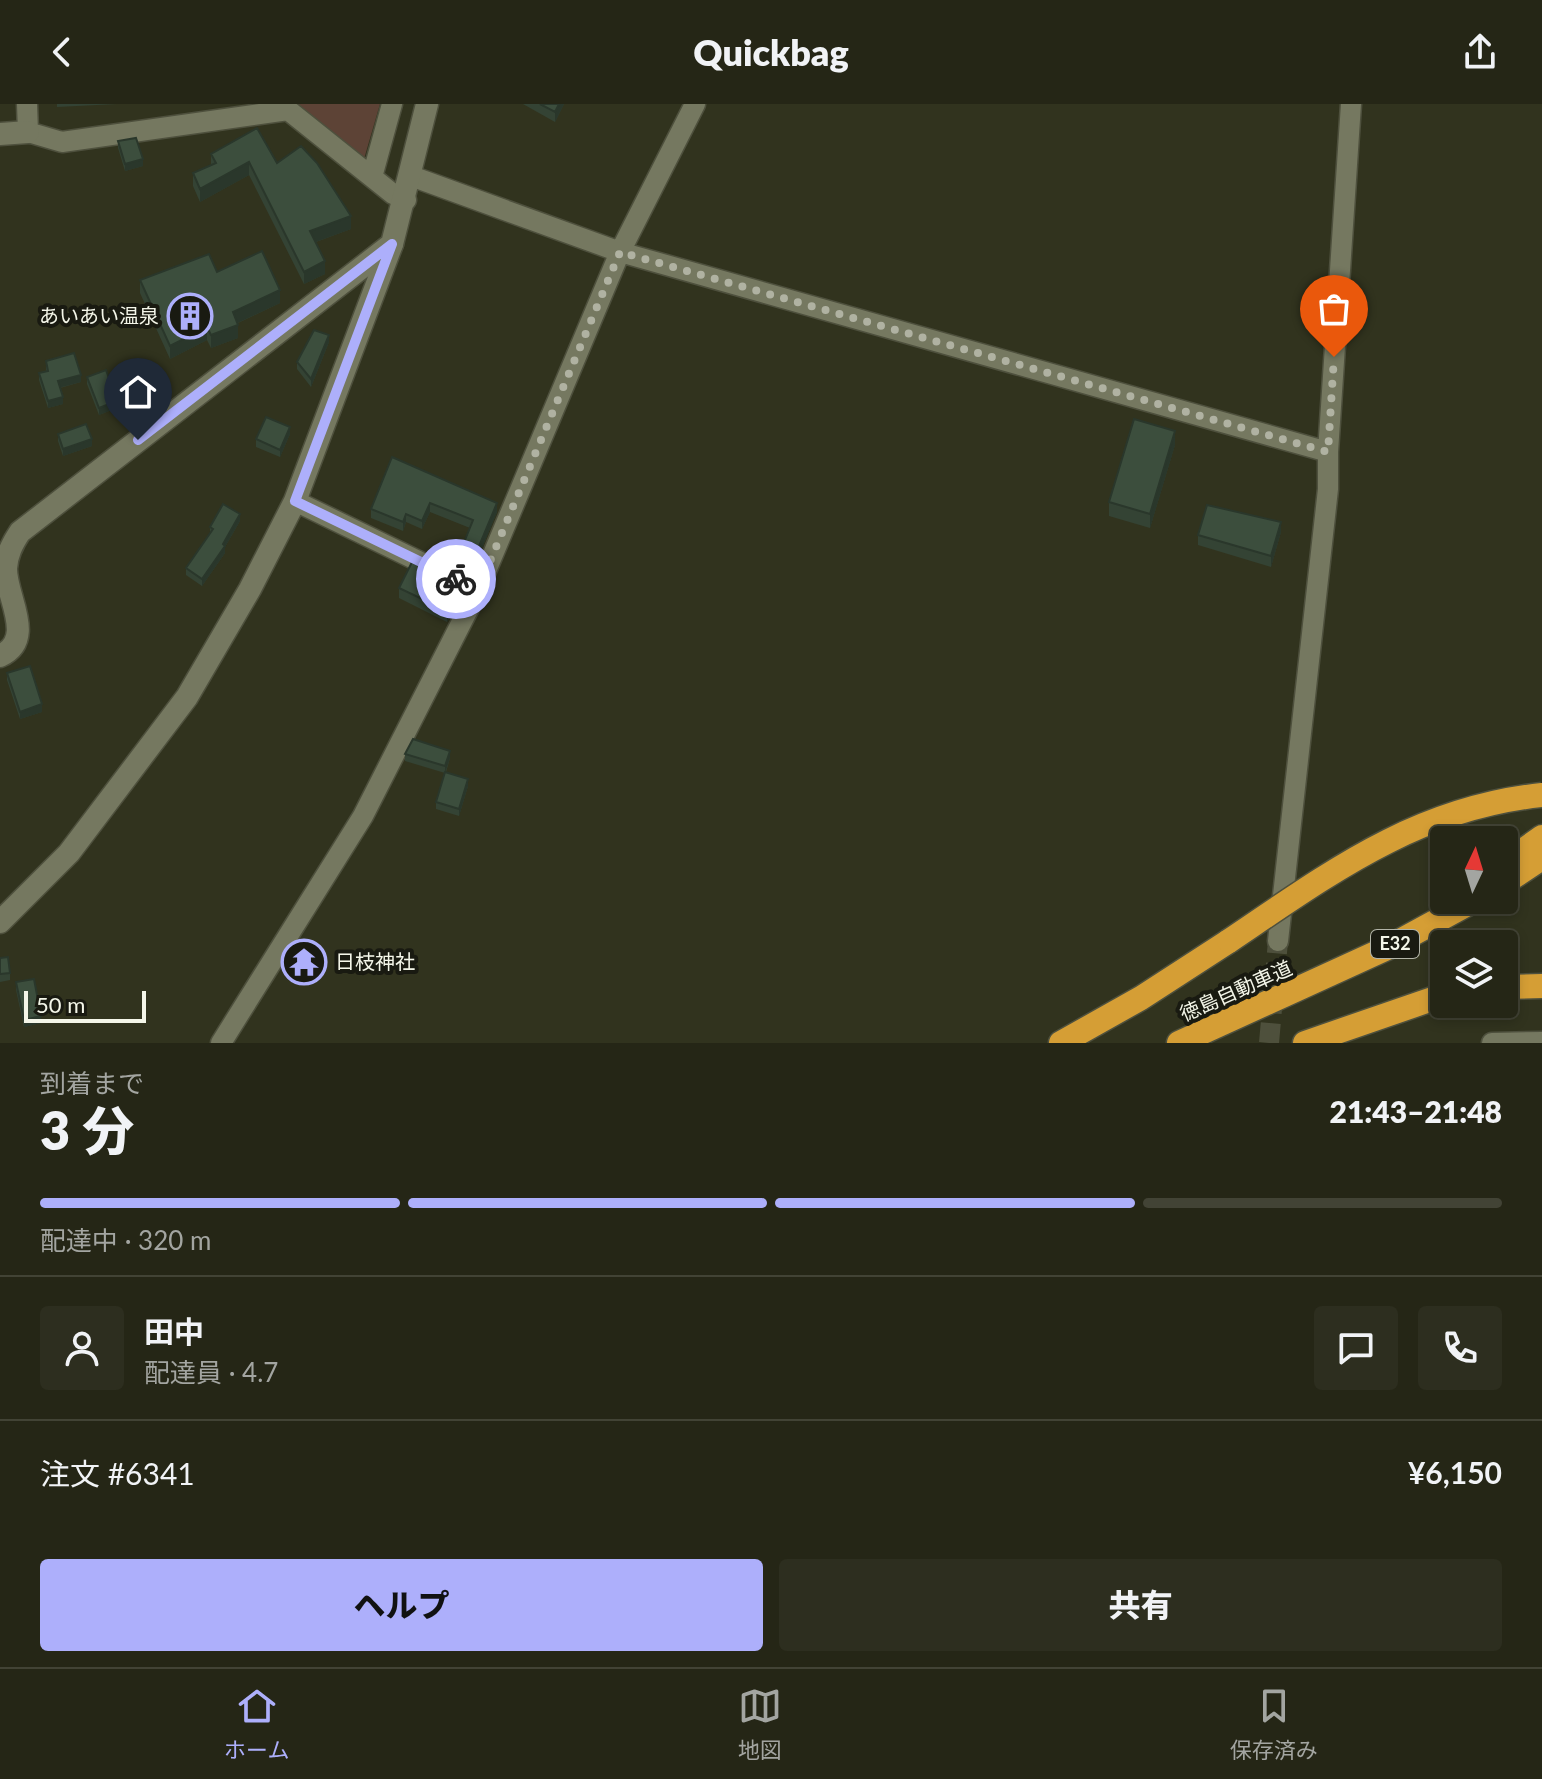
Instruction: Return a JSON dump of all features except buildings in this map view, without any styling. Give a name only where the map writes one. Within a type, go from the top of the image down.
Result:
[{"type":"highway","points":[[1061,1043],[1141,998],[1317,881],[1405,832],[1468,807],[1542,795]]},
{"type":"highway","points":[[1518,854],[1542,837]]},
{"type":"highway","points":[[1518,874],[1542,858]]},
{"type":"highway","name":"徳島自動車道","points":[[1312,983],[1430,912]]},
{"type":"highway","name":"徳島自動車道","points":[[1179,1043],[1312,983],[1448,914]]},
{"type":"highway","points":[[1518,987],[1542,986]]},
{"type":"highway","points":[[1305,1043],[1430,1000]]},
{"type":"street","points":[[27,104],[28,132]]},
{"type":"street","points":[[372,177],[392,104]]},
{"type":"street","points":[[0,922],[69,853],[187,697],[250,589],[295,501],[392,244],[406,200],[427,104]]},
{"type":"street","points":[[221,1043],[363,816],[478,590],[620,252],[695,104]]},
{"type":"street","points":[[1278,941],[1307,703],[1328,489],[1351,104]]},
{"type":"street","points":[[0,134],[28,132],[62,142],[284,107],[406,200]]},
{"type":"street","points":[[411,176],[620,252],[1328,452]]},
{"type":"street","points":[[0,656],[11,650],[19,624],[6,570],[9,549],[20,532],[392,244]]},
{"type":"street","points":[[295,501],[478,590]]},
{"type":"street","points":[[1492,1043],[1542,1042]]},
{"type":"shaded area","points":[[298,104],[380,104],[364,159]]},
{"type":"tunnel","points":[[1269,1043],[1278,941]]},
{"type":"way so far","points":[[456,579],[478,590],[620,252],[801,306],[1328,452],[1334,357]]},
{"type":"place","name":"あいあい温泉","points":[[190,316]]},
{"type":"place","name":"日枝神社","points":[[304,962]]},
{"type":"route","points":[[138,440],[392,244],[295,501],[456,579]]}]
